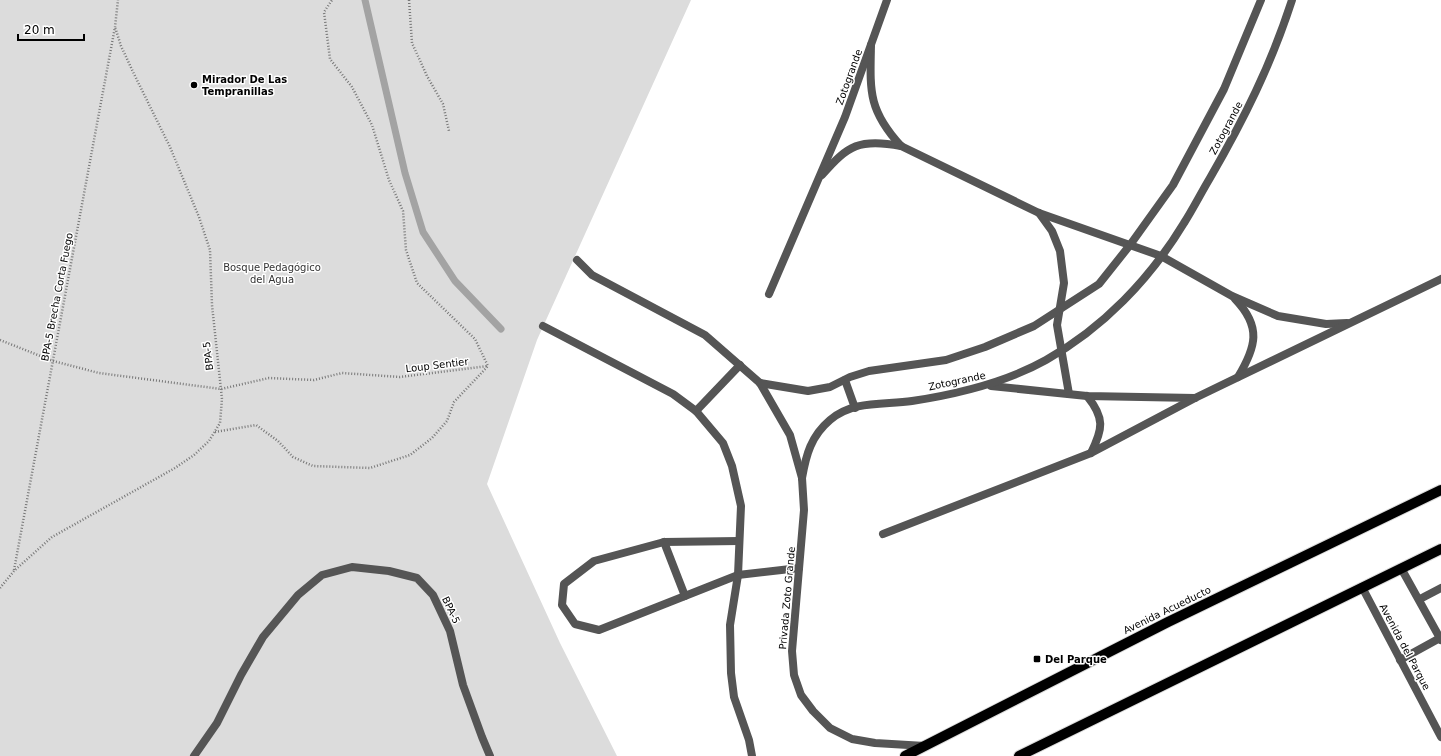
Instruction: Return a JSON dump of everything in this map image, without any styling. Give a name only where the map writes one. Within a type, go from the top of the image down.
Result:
[{"type":"main road","name":"Avenida Acueducto","points":[[905,756],[1168,622],[1441,490]]},
{"type":"main road","points":[[1019,756],[1441,549]]},
{"type":"street","name":"Zotogrande","points":[[769,294],[845,117],[887,0]]},
{"type":"street","name":"Zotogrande","points":[[760,383],[808,391],[830,387],[869,371],[946,360],[985,347],[1034,326],[1099,284],[1130,245],[1173,185],[1217,103],[1250,31],[1261,0]]},
{"type":"street","name":"Zotogrande","points":[[802,478],[810,444],[817,433],[831,419],[864,405],[910,401],[989,385],[1045,361],[1097,327],[1135,288],[1161,256],[1183,225],[1248,109],[1266,70],[1292,0]]},
{"type":"street","name":"Zotogrande","points":[[871,45],[872,92],[877,113],[886,129],[900,146]]},
{"type":"street","name":"Zotogrande","points":[[817,182],[835,160],[848,150],[859,145],[878,141],[900,146],[1040,213],[1161,256],[1232,296],[1278,316],[1326,324],[1352,322]]},
{"type":"street","points":[[1040,213],[1052,231],[1060,251],[1064,283],[1057,326],[1069,394]]},
{"type":"street","points":[[576,260],[592,275],[706,335],[760,383],[790,435],[802,478]]},
{"type":"street","name":"Zotogrande","points":[[883,534],[1091,453],[1195,398],[1441,279]]},
{"type":"street","name":"Zotogrande","points":[[1232,296],[1246,310],[1253,328],[1253,346],[1238,377]]},
{"type":"street","points":[[543,326],[659,386],[696,412],[723,443],[732,466],[741,506],[738,575],[730,625],[731,673],[734,697],[749,740],[752,756]]},
{"type":"street","points":[[696,412],[740,365]]},
{"type":"street","points":[[845,380],[855,408]]},
{"type":"street","points":[[989,385],[1087,396],[1195,398]]},
{"type":"street","points":[[1087,396],[1097,408],[1100,422],[1098,438],[1091,453]]},
{"type":"street","name":"Privada Zoto Grande","points":[[802,478],[804,510],[792,651],[794,675],[801,695],[813,711],[830,728],[852,739],[875,743],[925,746]]},
{"type":"street","points":[[739,541],[664,542],[594,561],[564,584],[562,605],[575,624],[599,630],[738,575],[800,568]]},
{"type":"street","points":[[664,542],[685,596]]},
{"type":"street","name":"BPA-5","points":[[194,756],[217,723],[240,675],[263,637],[298,595],[322,575],[352,567],[390,571],[417,578],[433,595],[450,631],[463,685],[490,756]]},
{"type":"street","points":[[1400,660],[1441,639],[1420,599],[1401,568]]},
{"type":"street","name":"Avenida del Parque","points":[[1362,587],[1441,737]]},
{"type":"street","points":[[1420,599],[1441,588]]},
{"type":"path","name":"BPA-5 Brecha Corta Fuego","points":[[14,572],[115,26],[118,0]]},
{"type":"path","points":[[215,432],[256,425],[278,441],[293,457],[314,466],[370,468],[410,455],[432,438],[447,421],[454,402],[488,366],[476,340],[418,283],[406,250],[402,211],[389,180],[372,125],[352,87],[330,59],[324,12],[332,0]]},
{"type":"path","points":[[409,0],[412,43],[427,76],[443,104],[449,131]]},
{"type":"path","name":"BPA-5","points":[[0,588],[14,572],[52,537],[175,468],[204,446],[220,423],[222,389],[212,305],[210,250],[199,217],[170,147],[121,46],[115,26]]},
{"type":"path","points":[[0,340],[53,360],[99,373],[222,389]]},
{"type":"path","name":"Loup Sentier","points":[[222,389],[269,378],[314,380],[342,373],[400,378],[488,366]]},
{"type":"green space","name":"Bosque Pedagógico del Agua","points":[[0,0],[691,0],[537,340],[487,484],[560,643],[617,756],[0,756]]},
{"type":"waterway","points":[[365,0],[405,173],[423,232],[455,281],[501,329]]},
{"type":"place","name":"Mirador De Las Tempranillas","points":[[194,85]]},
{"type":"place","name":"Del Parque","points":[[1037,659]]}]
